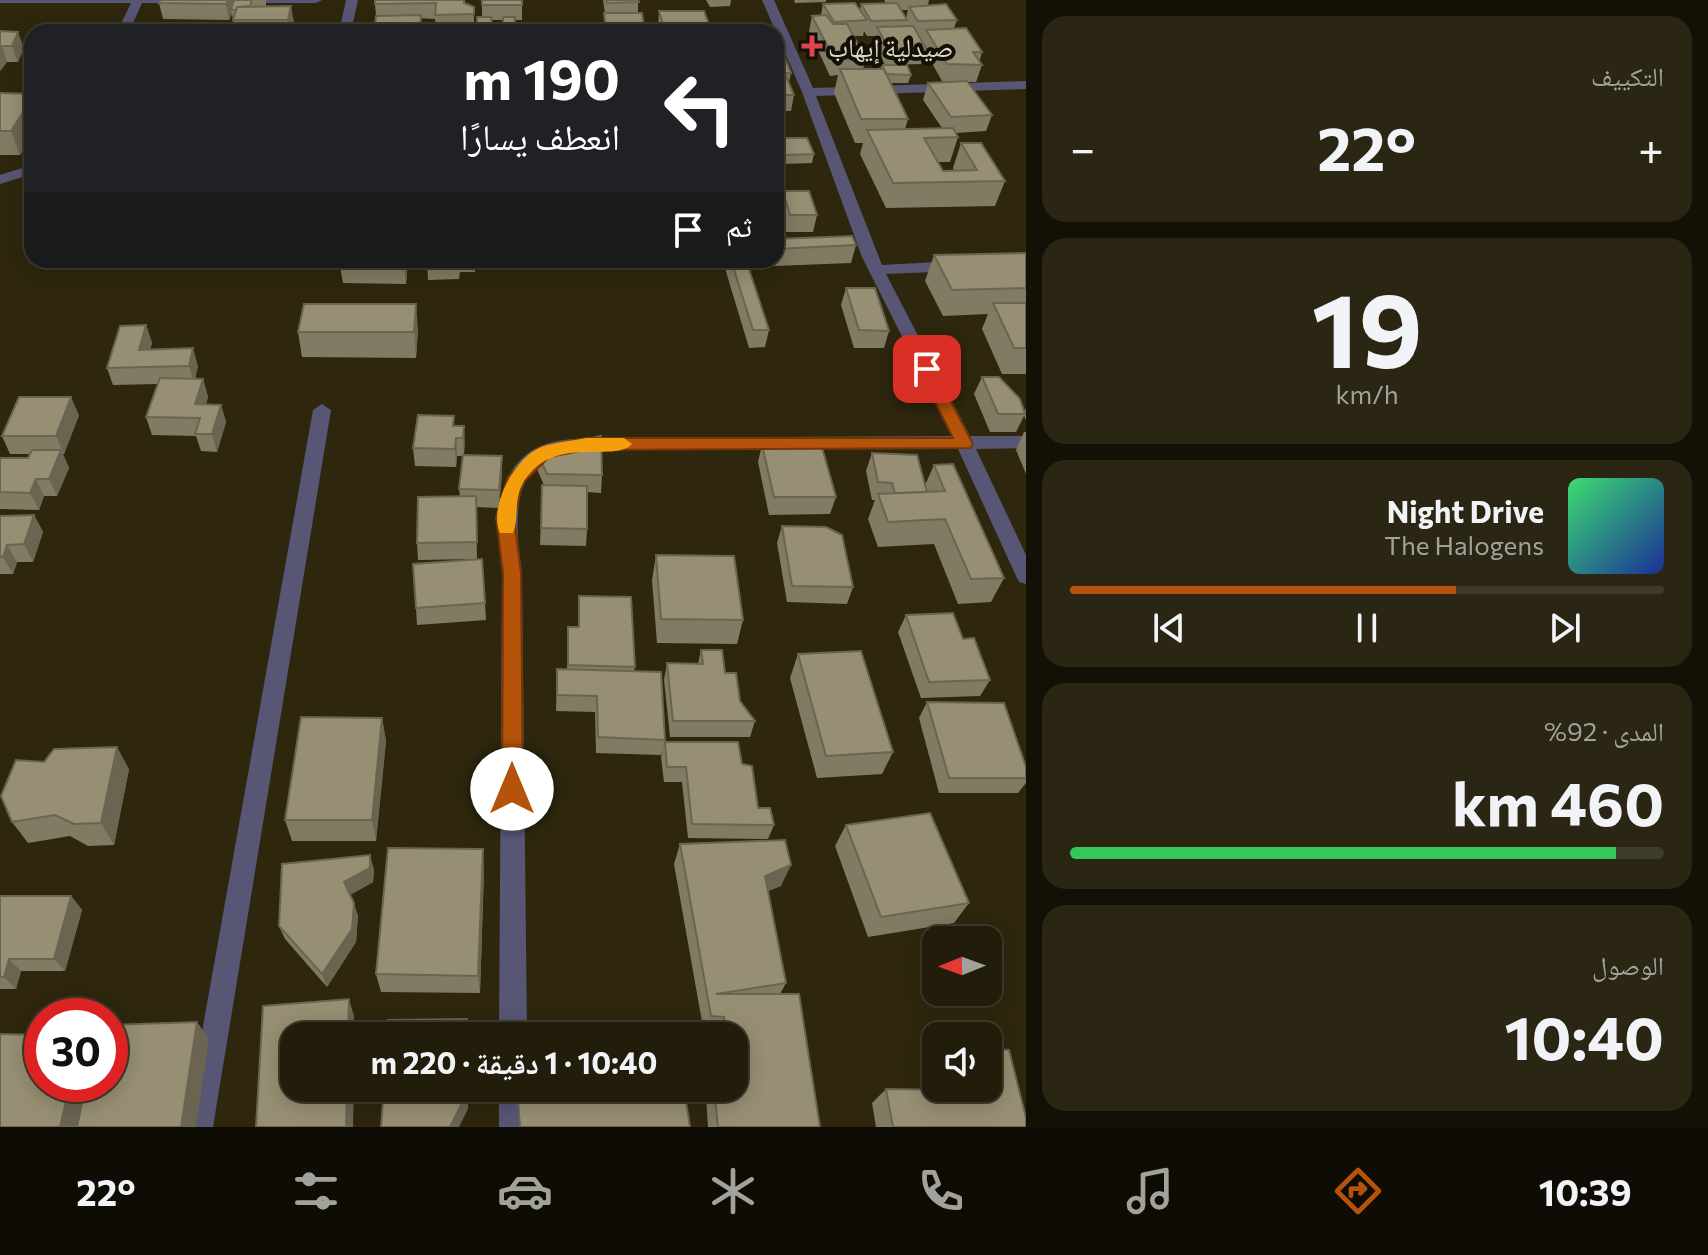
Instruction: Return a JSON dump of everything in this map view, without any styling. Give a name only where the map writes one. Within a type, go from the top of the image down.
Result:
[{"type":"street","points":[[0,0],[203,0]]},
{"type":"street","points":[[127,24],[138,0]]},
{"type":"street","points":[[232,0],[316,0]]},
{"type":"street","points":[[347,24],[352,0]]},
{"type":"street","points":[[768,0],[778,24]]},
{"type":"street","points":[[784,37],[808,92],[857,242],[876,270],[965,444],[1026,576]]},
{"type":"street","points":[[808,92],[1026,85]]},
{"type":"street","points":[[0,180],[24,172]]},
{"type":"street","points":[[876,270],[966,265]]},
{"type":"street","points":[[199,1127],[322,410]]},
{"type":"street","points":[[513,1022],[512,573],[505,517],[514,482],[544,452],[586,444],[1026,442]]},
{"type":"street","points":[[513,1102],[513,1127]]},
{"type":"building","points":[[161,0],[228,0],[226,4],[159,3]]},
{"type":"building","points":[[234,0],[252,0],[250,6],[231,10]]},
{"type":"building","points":[[375,0],[464,0],[464,3],[474,7],[474,14],[435,15],[436,3],[375,4]]},
{"type":"building","points":[[482,0],[522,0],[522,5],[482,5]]},
{"type":"building","points":[[606,0],[638,0],[639,2],[607,3]]},
{"type":"building","points":[[855,3],[867,20],[834,22],[823,4]]},
{"type":"building","points":[[897,3],[907,20],[871,21],[861,4]]},
{"type":"building","points":[[946,4],[957,20],[918,21],[909,7]]},
{"type":"building","points":[[291,6],[288,20],[233,20],[237,7]]},
{"type":"building","points":[[659,11],[704,11],[709,24],[663,24]]},
{"type":"building","points":[[604,13],[642,13],[644,24],[605,24]]},
{"type":"building","points":[[421,15],[420,24],[375,24],[376,16]]},
{"type":"building","points":[[826,15],[833,24],[847,24],[866,59],[834,59],[812,16]]},
{"type":"building","points":[[477,17],[491,17],[492,24],[477,24]]},
{"type":"building","points":[[503,17],[515,17],[515,24],[503,24]]},
{"type":"building","points":[[913,26],[926,48],[889,49],[877,27]]},
{"type":"building","points":[[966,28],[982,52],[973,52],[982,65],[947,64],[926,30]]},
{"type":"building","points":[[0,31],[18,32],[12,46],[0,48]]},
{"type":"building","points":[[784,55],[791,73],[784,73]]},
{"type":"building","points":[[882,65],[907,65],[911,75],[886,74]]},
{"type":"building","points":[[840,69],[884,69],[908,119],[861,119]]},
{"type":"building","points":[[784,76],[786,76],[794,95],[784,95]]},
{"type":"building","points":[[967,81],[992,115],[951,117],[928,83]]},
{"type":"building","points":[[0,93],[24,94],[24,111],[11,131],[0,131]]},
{"type":"building","points":[[953,128],[958,137],[924,138],[943,171],[977,170],[961,143],[981,143],[1005,181],[893,183],[867,130]]},
{"type":"building","points":[[784,138],[807,138],[814,154],[784,155]]},
{"type":"building","points":[[784,191],[809,191],[817,215],[790,215]]},
{"type":"building","points":[[852,236],[856,245],[784,249],[784,239]]},
{"type":"building","points":[[1026,253],[1026,288],[952,290],[934,255]]},
{"type":"building","points":[[734,268],[749,268],[769,330],[753,330]]},
{"type":"building","points":[[846,288],[875,288],[889,331],[859,330]]},
{"type":"building","points":[[993,303],[1026,303],[1026,348],[1014,348]]},
{"type":"building","points":[[304,304],[416,304],[414,332],[298,332]]},
{"type":"building","points":[[146,325],[139,350],[193,348],[189,366],[107,368],[120,326]]},
{"type":"building","points":[[982,377],[999,377],[1020,399],[1025,414],[998,414]]},
{"type":"building","points":[[160,378],[203,379],[195,404],[221,405],[212,434],[195,434],[200,418],[146,417]]},
{"type":"building","points":[[19,397],[71,397],[56,436],[2,436]]},
{"type":"building","points":[[418,415],[454,416],[453,426],[464,426],[463,438],[456,438],[455,449],[413,448]]},
{"type":"building","points":[[601,436],[602,475],[547,474],[536,450]]},
{"type":"building","points":[[821,444],[836,497],[774,497],[762,445]]},
{"type":"building","points":[[32,450],[61,450],[49,479],[36,479],[30,493],[0,492],[0,458],[28,458]]},
{"type":"building","points":[[872,453],[917,455],[927,492],[895,493],[892,483],[878,482]]},
{"type":"building","points":[[463,455],[502,456],[499,490],[459,489]]},
{"type":"building","points":[[953,464],[1004,578],[971,579],[945,519],[888,522],[878,494],[945,491],[934,465]]},
{"type":"building","points":[[542,485],[587,486],[587,529],[541,528]]},
{"type":"building","points":[[476,496],[477,542],[417,543],[418,497]]},
{"type":"building","points":[[34,515],[24,544],[7,545],[3,557],[0,557],[0,516]]},
{"type":"building","points":[[782,526],[826,527],[842,535],[853,587],[792,586]]},
{"type":"building","points":[[656,555],[734,556],[743,620],[661,619]]},
{"type":"building","points":[[482,559],[485,603],[416,608],[413,564]]},
{"type":"building","points":[[579,596],[631,597],[635,667],[568,665],[568,627],[579,627]]},
{"type":"building","points":[[953,613],[963,639],[974,638],[990,680],[929,682],[906,615]]},
{"type":"building","points":[[701,650],[722,650],[725,673],[736,673],[740,701],[755,721],[673,721],[667,663],[703,664]]},
{"type":"building","points":[[861,651],[893,752],[826,756],[798,654]]},
{"type":"building","points":[[557,669],[661,672],[665,740],[598,737],[597,696],[557,695]]},
{"type":"building","points":[[927,702],[1004,703],[1026,767],[1026,778],[949,778]]},
{"type":"building","points":[[301,717],[382,718],[372,820],[285,820]]},
{"type":"building","points":[[665,742],[738,742],[742,764],[752,766],[758,808],[770,808],[774,825],[692,824],[686,767],[667,767]]},
{"type":"building","points":[[117,747],[101,823],[74,824],[55,815],[12,822],[1,796],[16,760],[44,762],[54,749]]},
{"type":"building","points":[[930,813],[969,903],[881,917],[846,825]]},
{"type":"building","points":[[785,840],[791,865],[765,876],[786,983],[716,994],[799,994],[820,1127],[718,1127],[715,1102],[748,1102],[748,1022],[725,1022],[724,1017],[711,1016],[680,844]]},
{"type":"building","points":[[388,848],[483,849],[478,976],[376,974]]},
{"type":"building","points":[[370,855],[370,868],[344,882],[354,903],[352,929],[322,974],[279,926],[282,864]]},
{"type":"building","points":[[0,896],[71,896],[54,959],[9,959],[4,977],[0,977]]},
{"type":"building","points":[[349,999],[348,1022],[280,1022],[280,1102],[347,1102],[346,1127],[256,1127],[263,1006]]},
{"type":"building","points":[[467,1019],[467,1022],[388,1022]]},
{"type":"building","points":[[197,1022],[181,1127],[77,1127],[82,1102],[128,1102],[128,1024]]},
{"type":"building","points":[[0,1034],[24,1035],[24,1102],[66,1102],[60,1127],[0,1127]]},
{"type":"building","points":[[1002,1050],[1009,1050],[1026,1127],[893,1127],[886,1089],[922,1090],[922,1102],[1002,1102]]},
{"type":"building","points":[[383,1102],[462,1102],[450,1127],[381,1127]]},
{"type":"building","points":[[518,1102],[686,1102],[690,1127],[520,1127]]},
{"type":"slow traffic","points":[[506,528],[505,517],[514,482],[544,452],[586,444],[624,444]]},
{"type":"place","name":"صيدلية إيهاب","points":[[812,46]]},
{"type":"route","points":[[512,789],[512,573],[505,517],[514,482],[544,452],[586,444],[965,444],[927,369]]}]
